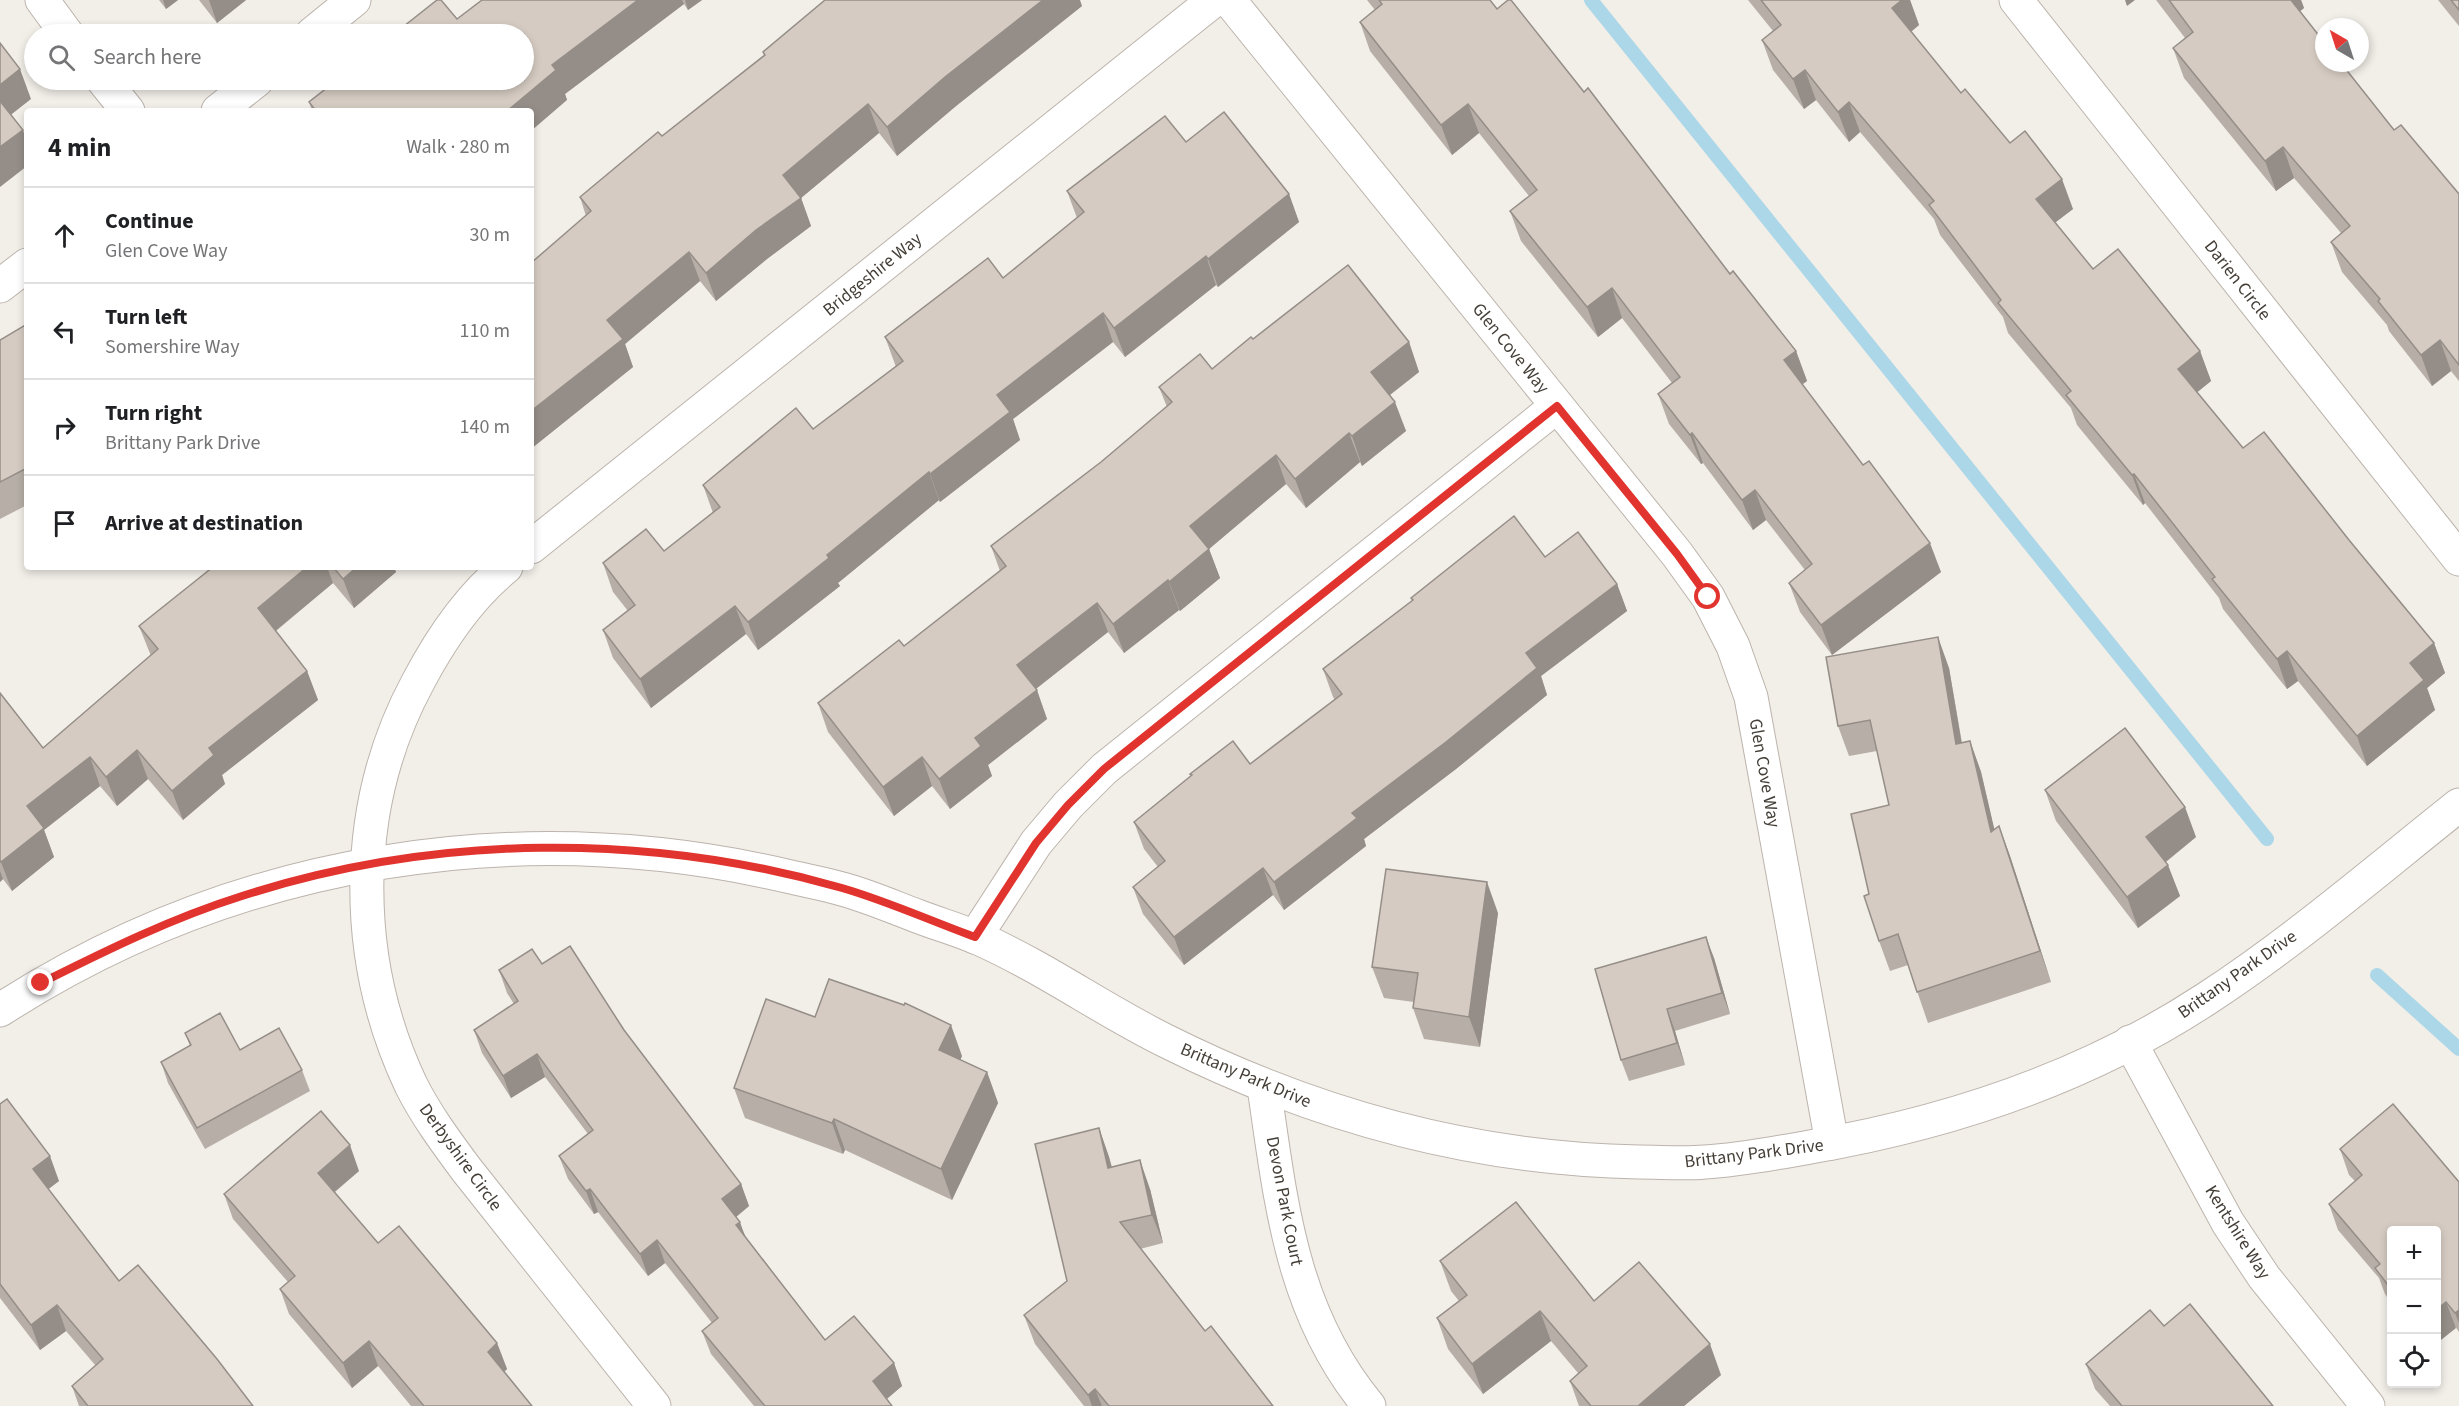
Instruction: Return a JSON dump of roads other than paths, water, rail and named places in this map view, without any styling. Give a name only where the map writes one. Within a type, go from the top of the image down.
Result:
[{"type":"street","points":[[42,0],[60,24]]},
{"type":"street","points":[[324,24],[354,0]]},
{"type":"street","name":"Bridgeshire Way","points":[[534,545],[1214,0]]},
{"type":"street","name":"Glen Cove Way","points":[[1230,0],[1677,554],[1708,597],[1733,646],[1751,697],[1832,1143]]},
{"type":"street","name":"Darien Circle","points":[[2016,0],[2459,559]]},
{"type":"street","points":[[111,90],[126,108]]},
{"type":"street","points":[[222,108],[244,90]]},
{"type":"street","points":[[0,286],[24,268]]},
{"type":"street","points":[[975,937],[1036,843],[1068,805],[1104,769],[1557,406]]},
{"type":"street","points":[[367,864],[373,808],[385,757],[404,706],[430,658],[460,615],[503,570]]},
{"type":"street","name":"Brittany Park Drive","points":[[0,1010],[41,983],[139,934],[240,896],[292,881],[367,864],[468,850],[523,847],[631,850],[738,864],[843,889],[975,937],[1021,958],[1163,1040],[1264,1087],[1370,1123],[1467,1145],[1588,1161],[1702,1163],[1899,1130],[1992,1103],[2061,1076],[2203,1002],[2259,962],[2459,805]]},
{"type":"street","name":"Derbyshire Circle","points":[[367,864],[368,932],[376,985],[391,1036],[412,1086],[437,1130],[466,1169],[654,1406]]},
{"type":"street","name":"Kentshire Way","points":[[2130,1042],[2228,1223],[2264,1277],[2368,1406]]},
{"type":"street","name":"Devon Park Court","points":[[1264,1087],[1281,1201],[1292,1254],[1309,1304],[1333,1353],[1369,1406]]},
{"type":"waterway","points":[[1591,0],[2267,839]]},
{"type":"waterway","points":[[2377,975],[2459,1049]]}]
